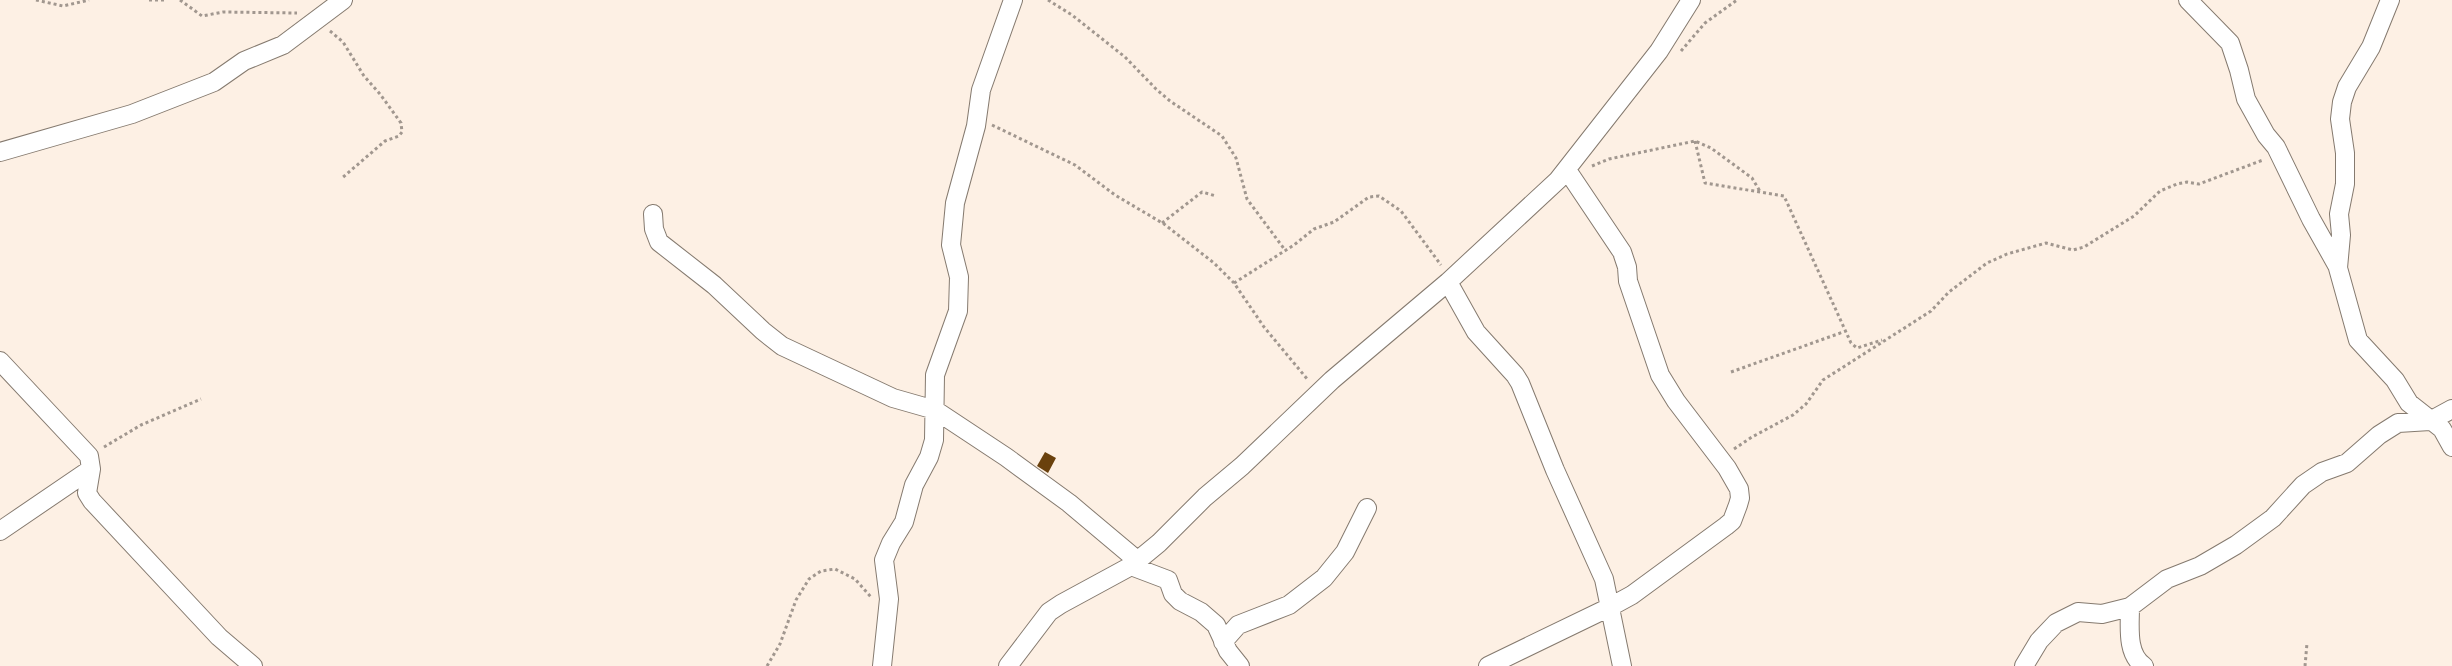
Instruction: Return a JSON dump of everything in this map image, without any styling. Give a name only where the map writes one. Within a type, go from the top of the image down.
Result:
[{"type":"street","points":[[0,152],[132,114],[214,82],[244,61],[283,45],[309,18],[343,0]]},
{"type":"street","points":[[882,666],[890,599],[884,560],[904,522],[914,485],[929,457],[934,440],[934,375],[958,311],[959,277],[951,245],[955,203],[977,118],[981,90],[1013,0]]},
{"type":"street","points":[[1008,666],[1049,612],[1134,563],[1319,393],[1448,282],[1569,172],[1659,51],[1692,0]]},
{"type":"street","points":[[2188,0],[2230,43],[2240,70],[2246,99],[2281,156],[2306,210],[2338,268],[2358,340],[2395,380],[2409,403],[2442,429],[2452,447]]},
{"type":"street","points":[[2338,268],[2341,235],[2339,214],[2345,184],[2345,153],[2340,120],[2342,102],[2347,87],[2371,47],[2390,0]]},
{"type":"street","points":[[1488,666],[1632,595],[1732,521],[1740,498],[1739,489],[1721,459],[1660,375],[1638,315],[1622,252],[1569,172]]},
{"type":"street","points":[[653,214],[654,229],[659,242],[714,285],[762,331],[782,346],[893,398],[935,410],[1006,457],[1069,503],[1134,563],[1168,580],[1172,585],[1173,594],[1180,601],[1201,612],[1216,625],[1223,642],[1240,666]]},
{"type":"street","points":[[1448,282],[1476,332],[1517,377],[1555,470],[1604,579],[1622,666]]},
{"type":"street","points":[[0,361],[90,462],[87,490],[92,501],[219,637],[253,666]]},
{"type":"street","points":[[2024,666],[2045,634],[2056,623],[2071,614],[2083,612],[2102,614],[2130,607],[2167,579],[2200,566],[2236,545],[2273,518],[2303,485],[2322,472],[2347,463],[2392,427],[2403,421],[2430,421],[2452,409]]},
{"type":"street","points":[[0,531],[90,462]]},
{"type":"street","points":[[1223,642],[1238,625],[1289,605],[1324,578],[1345,552],[1367,508]]},
{"type":"street","points":[[2130,607],[2130,638],[2134,656],[2144,666]]},
{"type":"path","points":[[36,0],[63,6],[89,0]]},
{"type":"path","points":[[149,0],[164,0]]},
{"type":"path","points":[[180,0],[202,16],[223,12],[287,14],[309,18],[343,42],[364,76],[401,123],[402,128],[399,136],[385,141],[342,178]]},
{"type":"path","points":[[1048,0],[1072,15],[1125,57],[1163,95],[1222,136],[1236,158],[1247,199],[1286,250]]},
{"type":"path","points":[[1678,53],[1705,23],[1737,0]]},
{"type":"path","points":[[977,118],[1075,165],[1115,195],[1162,223],[1214,263],[1234,282],[1264,327],[1319,393]]},
{"type":"path","points":[[1695,141],[1705,183],[1786,198],[1855,348],[1886,339]]},
{"type":"path","points":[[1569,172],[1610,159],[1695,141],[1711,148],[1752,178],[1761,193]]},
{"type":"path","points":[[1721,459],[1752,437],[1793,415],[1806,404],[1823,380],[1931,311],[1949,292],[1988,263],[2007,254],[2046,243],[2073,250],[2084,247],[2134,216],[2160,191],[2187,182],[2199,184],[2268,158],[2281,156]]},
{"type":"path","points":[[1162,223],[1203,192],[1216,196]]},
{"type":"path","points":[[1234,282],[1286,250],[1314,229],[1334,222],[1363,199],[1379,196],[1401,211],[1440,264],[1464,267]]},
{"type":"path","points":[[1731,372],[1846,331]]},
{"type":"path","points":[[90,462],[141,425],[201,399]]},
{"type":"path","points":[[767,666],[780,645],[796,600],[809,579],[821,571],[835,569],[855,579],[872,598]]},
{"type":"path","points":[[2306,666],[2307,643]]},
{"type":"building","points":[[1045,452],[1056,458],[1048,473],[1037,466]]}]
